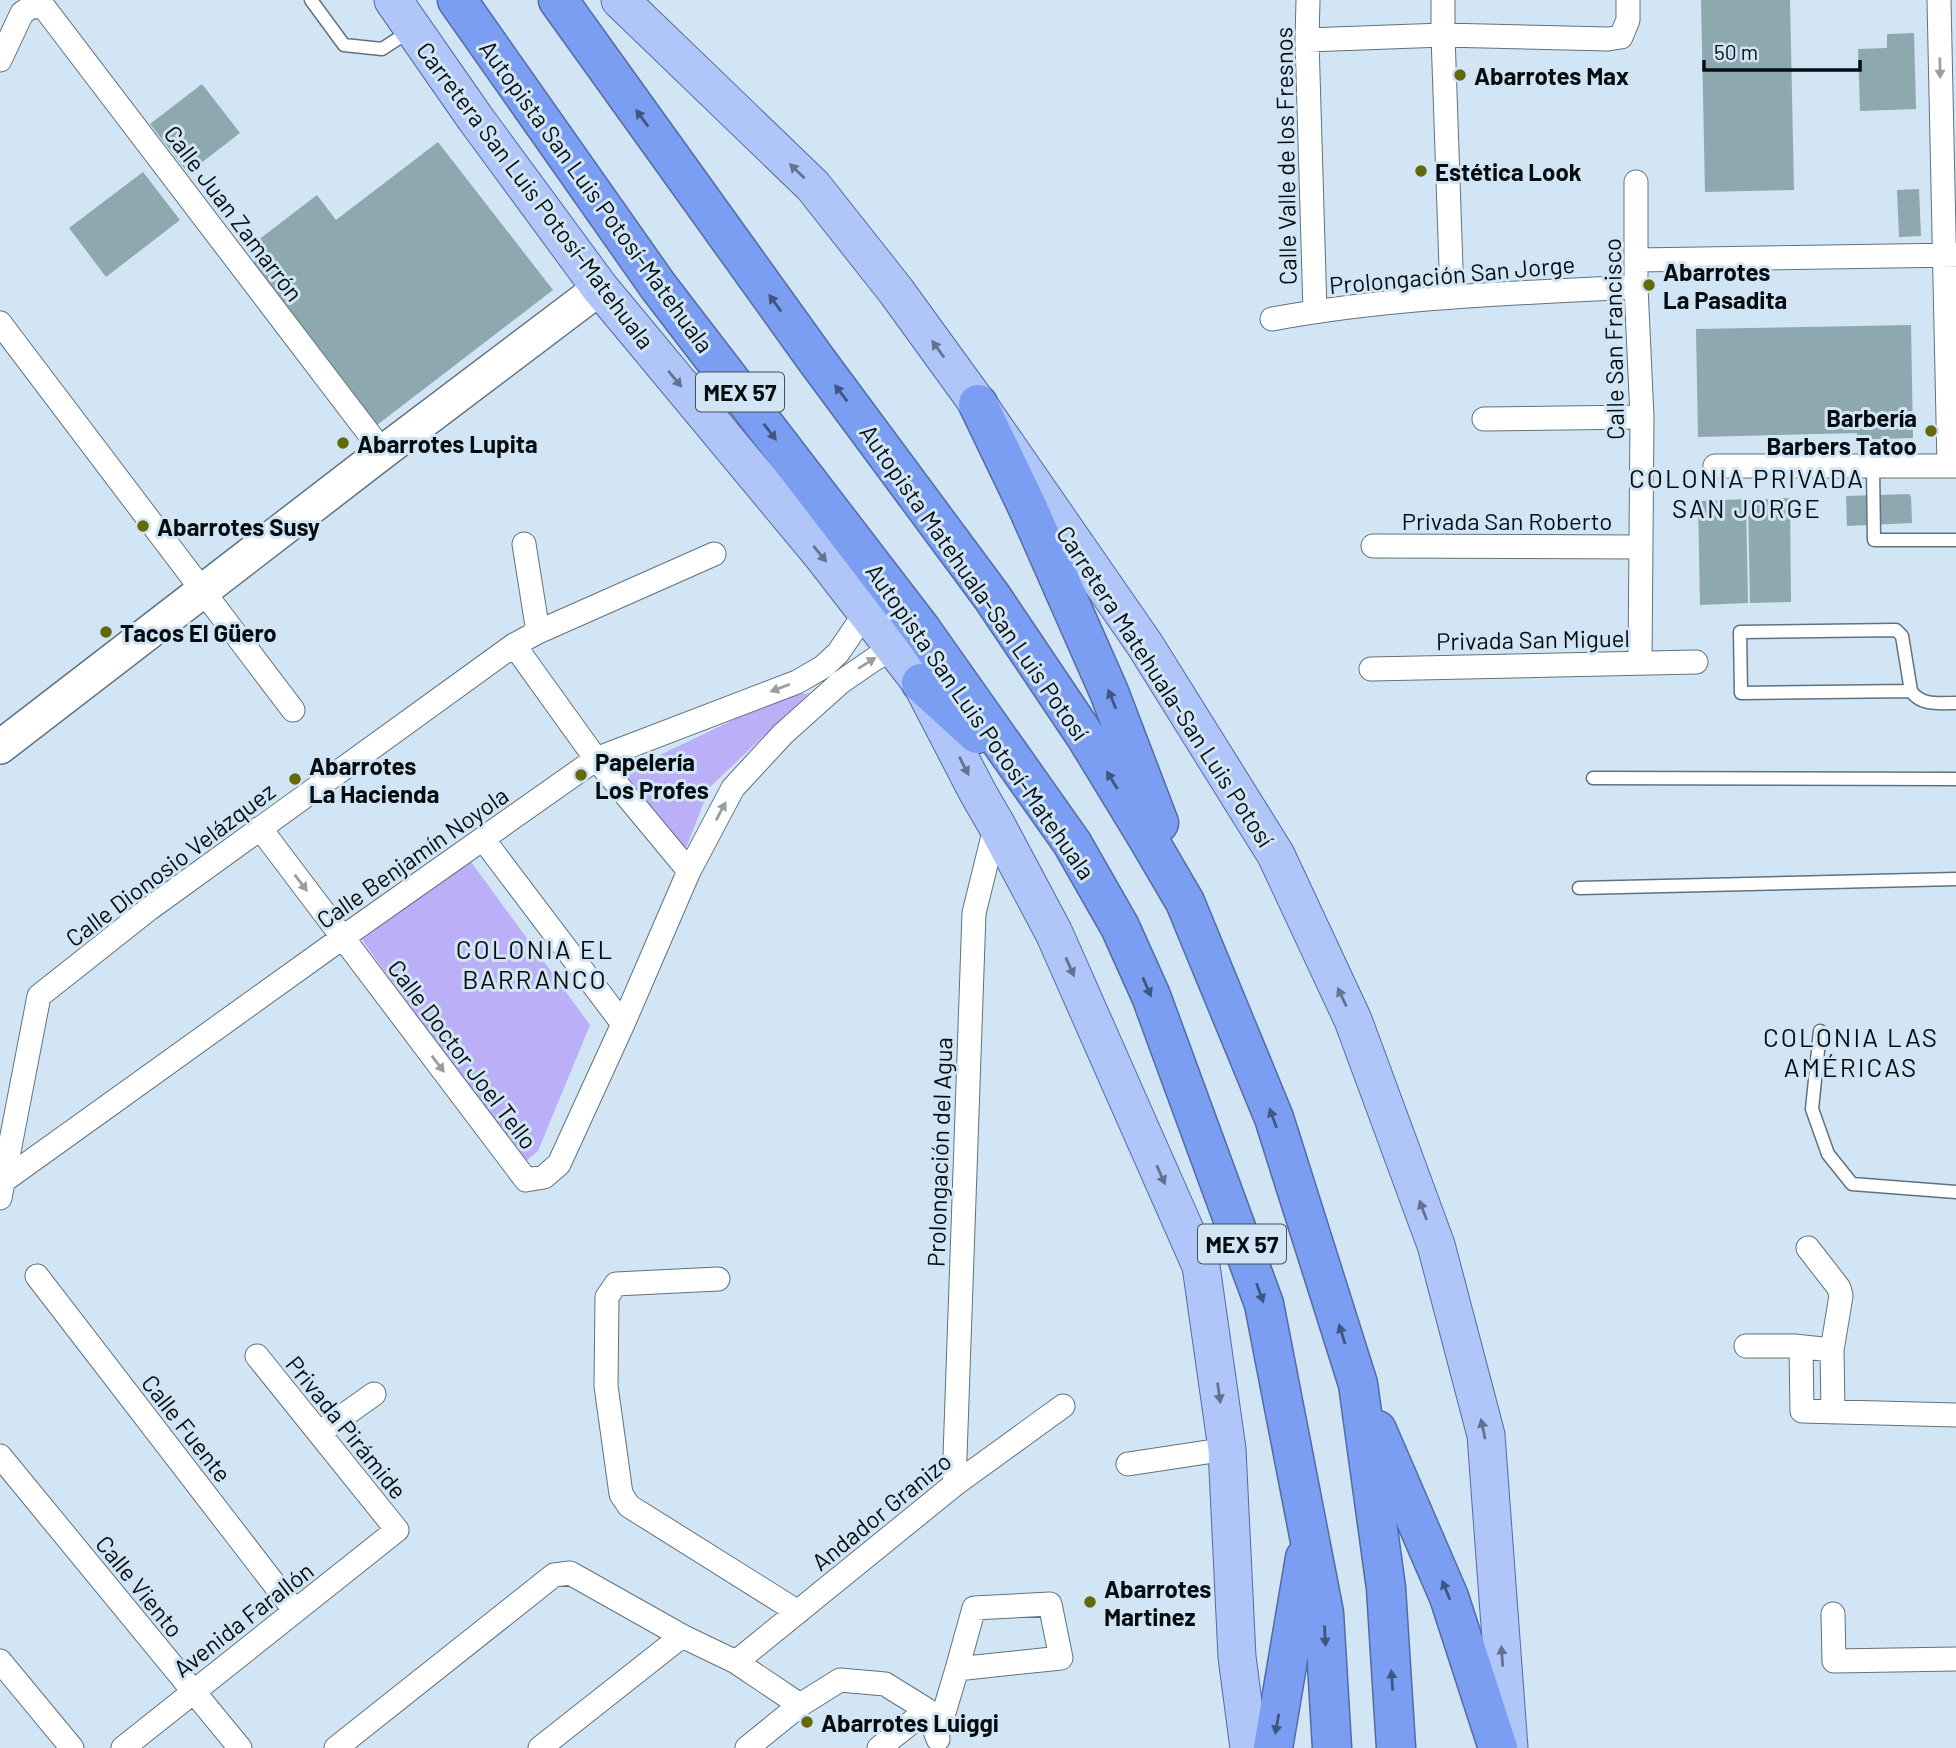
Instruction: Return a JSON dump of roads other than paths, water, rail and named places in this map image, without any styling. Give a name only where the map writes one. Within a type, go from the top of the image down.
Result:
[{"type":"highway","name":"Autopista San Luis Potosí-Matehuala","points":[[457,0],[658,286],[921,629],[1072,843],[1120,927],[1151,996],[1264,1304],[1324,1613],[1332,1748]]},
{"type":"highway","name":"Autopista Matehuala-San Luis Potosí","points":[[558,0],[814,358],[999,607],[1086,737],[1185,902],[1274,1118],[1357,1384],[1385,1588],[1396,1748]]},
{"type":"highway","points":[[978,404],[1027,506],[1109,692],[1156,814],[1185,902]]},
{"type":"highway","points":[[921,683],[1028,780]]},
{"type":"highway","points":[[1357,1384],[1449,1597],[1499,1748]]},
{"type":"highway","points":[[1273,1748],[1308,1535]]},
{"type":"main road","points":[[370,0],[399,38],[475,118]]},
{"type":"main road","name":"Carretera San Luis Potosí-Matehuala","points":[[393,0],[475,118],[600,288],[866,611],[921,683],[1054,933],[1201,1266],[1227,1448],[1237,1657],[1249,1748]]},
{"type":"main road","name":"Carretera Matehuala-San Luis Potosí","points":[[620,0],[813,186],[897,291],[1145,645],[1276,855],[1353,1020],[1436,1245],[1486,1435],[1509,1748]]},
{"type":"street","name":"Calle Valle de los Fresnos","points":[[1308,0],[1315,311]]},
{"type":"street","points":[[1443,0],[1452,296]]},
{"type":"street","points":[[1307,40],[1443,35],[1608,39],[1621,37],[1628,20],[1628,0]]},
{"type":"street","points":[[1715,466],[1952,466],[1949,160],[1939,0]]},
{"type":"street","name":"Calle Juan Zamarrón","points":[[0,60],[22,13],[31,7],[43,6],[383,452]]},
{"type":"street","name":"Calle San Francisco","points":[[1636,182],[1636,286],[1642,417],[1640,663]]},
{"type":"street","points":[[1636,260],[1950,255]]},
{"type":"street","name":"Prolongación San Jorge","points":[[1272,319],[1315,311],[1452,296],[1636,286]]},
{"type":"street","points":[[0,747],[600,288]]},
{"type":"street","points":[[0,323],[293,710]]},
{"type":"street","points":[[1483,419],[1642,417]]},
{"type":"street","points":[[524,544],[538,632]]},
{"type":"street","name":"Privada San Roberto","points":[[1373,546],[1641,547]]},
{"type":"street","name":"Calle Dionosio Velázquez","points":[[1,1190],[39,996],[149,909],[514,645],[714,554]]},
{"type":"street","name":"Calle Benjamín Noyola","points":[[1,1190],[342,938],[596,759],[797,682],[823,667],[838,653],[866,611]]},
{"type":"street","points":[[514,645],[596,759],[689,871]]},
{"type":"street","name":"Calle Doctor Joel Tello","points":[[260,828],[526,1180],[544,1177],[559,1164],[689,871],[733,788],[783,734],[858,669],[895,649]]},
{"type":"street","name":"Privada San Miguel","points":[[1371,669],[1696,662]]},
{"type":"street","name":"Prolongación del Agua","points":[[954,1485],[974,913],[996,824]]},
{"type":"street","points":[[483,839],[623,1024]]},
{"type":"street","points":[[1808,1248],[1839,1288],[1842,1296],[1832,1350],[1833,1412]]},
{"type":"street","name":"Calle Fuente","points":[[37,1276],[295,1611]]},
{"type":"street","points":[[718,1279],[616,1284],[607,1297],[606,1386],[621,1494],[629,1506],[798,1612]]},
{"type":"street","points":[[1746,1346],[1832,1350]]},
{"type":"street","points":[[1801,1347],[1802,1411],[1956,1415]]},
{"type":"street","name":"Privada Pirámide","points":[[257,1356],[397,1530]]},
{"type":"street","points":[[319,1433],[374,1394]]},
{"type":"street","name":"Andador Granizo","points":[[736,1662],[954,1485],[1063,1406]]},
{"type":"street","points":[[1128,1464],[1227,1448]]},
{"type":"street","name":"Calle Viento","points":[[0,1456],[240,1748]]},
{"type":"street","name":"Avenida Farallón","points":[[123,1748],[397,1530]]},
{"type":"street","points":[[336,1748],[554,1575],[570,1573],[682,1636],[736,1662],[800,1705]]},
{"type":"street","points":[[940,1742],[957,1669],[974,1608],[1050,1604],[1061,1658],[957,1669]]},
{"type":"street","points":[[1833,1614],[1833,1661],[1956,1659]]},
{"type":"street","points":[[540,1748],[682,1636]]},
{"type":"street","points":[[0,1661],[72,1748]]},
{"type":"street","points":[[747,1748],[800,1705],[840,1680],[885,1685],[927,1710],[940,1742]]},
{"type":"street","points":[[879,1748],[927,1710]]},
{"type":"lane","points":[[311,0],[344,45],[382,48],[399,38]]},
{"type":"lane","points":[[1873,466],[1874,540],[1956,540]]},
{"type":"lane","points":[[1910,691],[1741,693],[1740,632],[1896,630],[1902,636],[1910,691],[1916,698],[1926,702],[1956,703]]},
{"type":"lane","points":[[1593,778],[1956,779]]},
{"type":"lane","points":[[1579,888],[1956,879]]},
{"type":"lane","points":[[1819,1031],[1812,1109],[1828,1154],[1853,1184],[1956,1192]]},
{"type":"place","name":"Abarrotes Max","points":[[1460,75]]},
{"type":"place","name":"Estética Look","points":[[1421,171]]},
{"type":"place","name":"Abarrotes La Pasadita","points":[[1649,285]]},
{"type":"place","name":"Barbería Barbers Tatoo","points":[[1931,431]]},
{"type":"place","name":"Abarrotes Lupita","points":[[343,443]]},
{"type":"place","name":"Abarrotes Susy","points":[[143,526]]},
{"type":"place","name":"Tacos El Güero","points":[[106,632]]},
{"type":"place","name":"Papelería Los Profes","points":[[581,775]]},
{"type":"place","name":"Abarrotes La Hacienda","points":[[295,779]]},
{"type":"place","name":"Abarrotes Martinez","points":[[1090,1602]]},
{"type":"place","name":"Abarrotes Luiggi","points":[[807,1722]]},
{"type":"district","name":"COLONIA PRIVADA SAN JORGE","points":[[1747,492]]},
{"type":"district","name":"COLONIA EL BARRANCO","points":[[535,962]]},
{"type":"district","name":"COLONIA LAS AMÉRICAS","points":[[1851,1051]]}]
